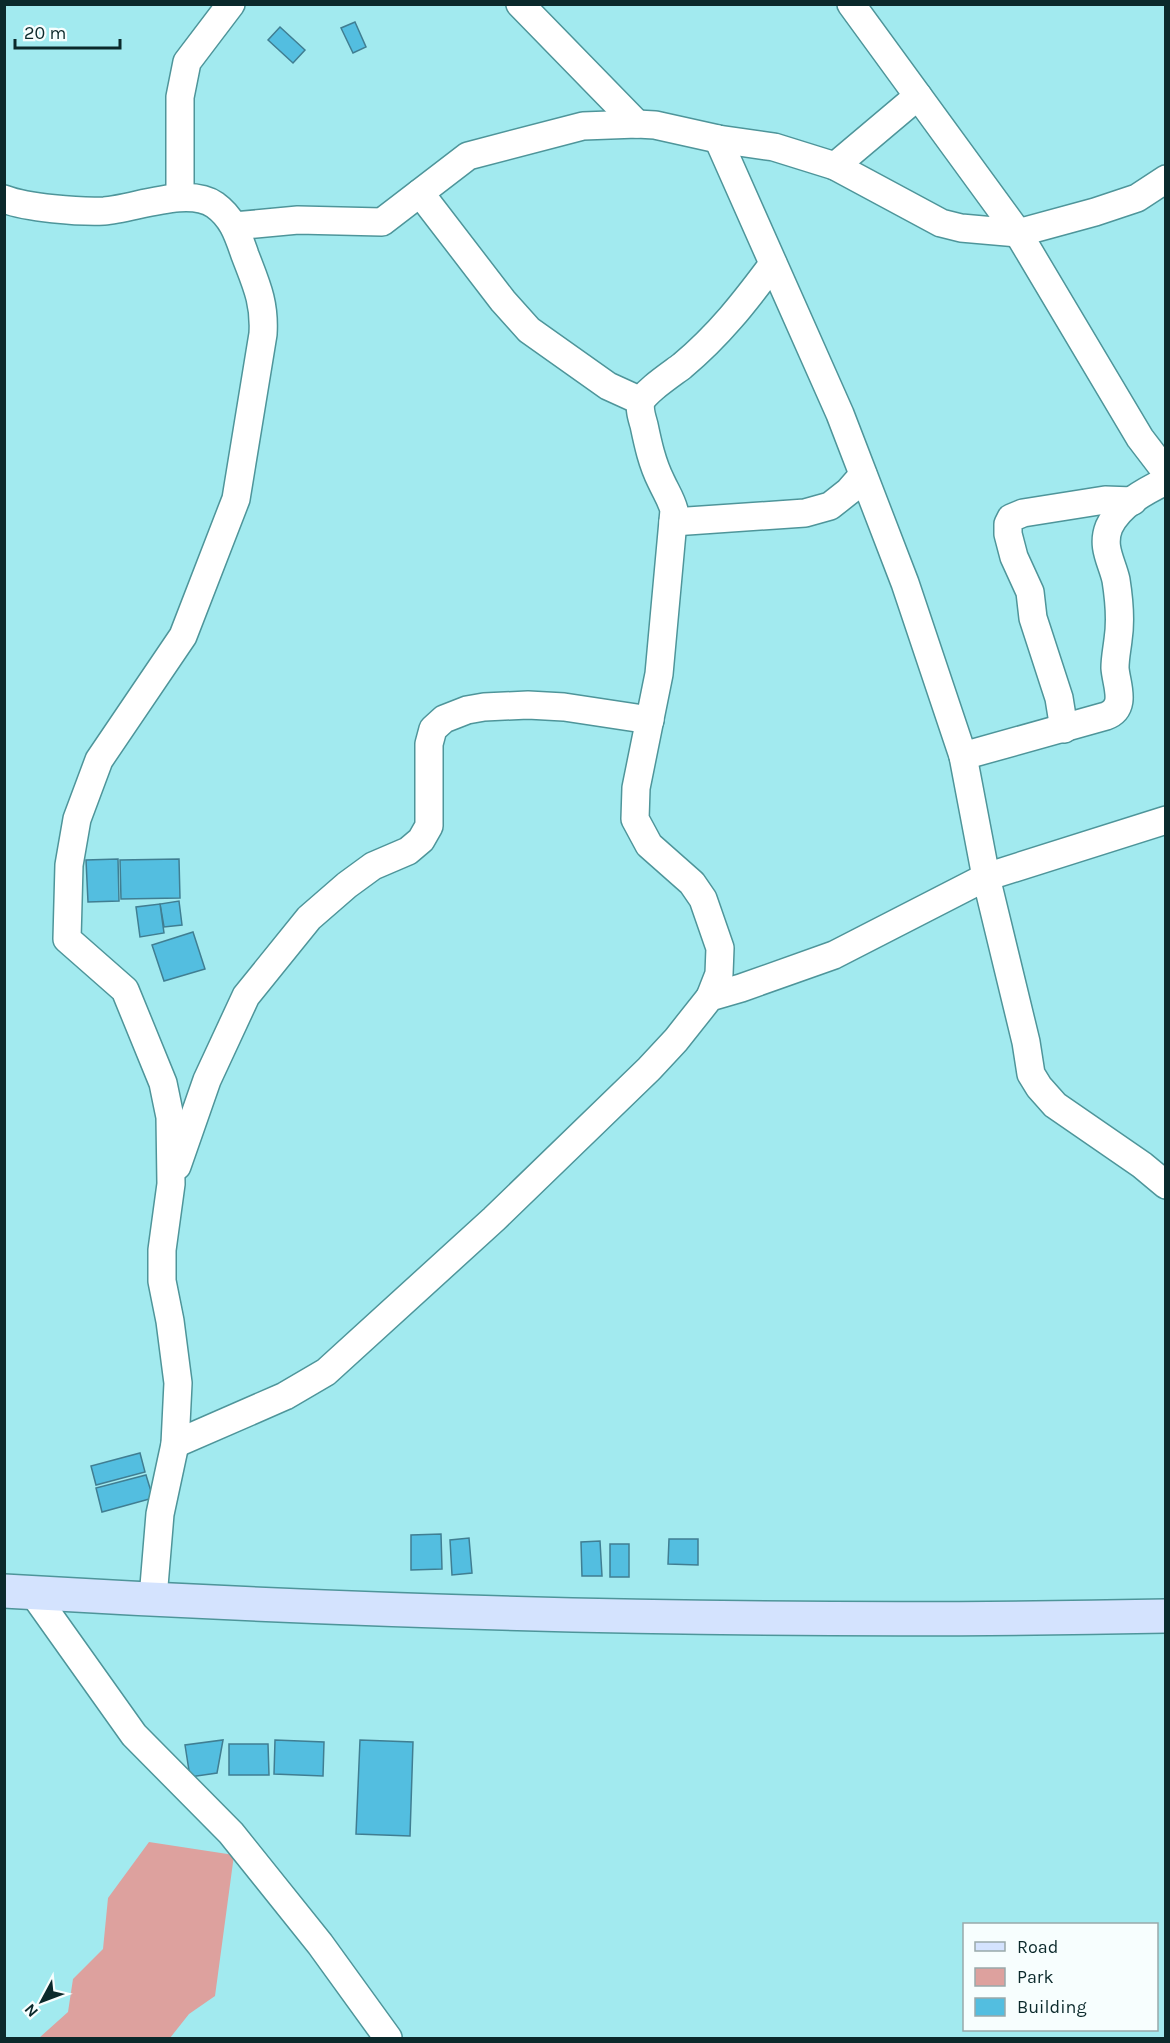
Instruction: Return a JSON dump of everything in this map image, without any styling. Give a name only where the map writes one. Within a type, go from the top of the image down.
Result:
[{"type":"street","points":[[180,197],[180,98],[187,62],[231,4]]},
{"type":"street","points":[[520,4],[637,124]]},
{"type":"street","points":[[851,4],[1018,233],[1140,438],[1166,472]]},
{"type":"street","points":[[836,166],[918,96]]},
{"type":"street","points":[[234,226],[298,220],[382,222],[468,156],[583,126],[655,125],[718,139],[774,147],[836,166],[941,223],[961,228],[1018,233],[1137,198],[1166,178]]},
{"type":"street","points":[[718,139],[772,264],[819,364],[905,582],[963,756],[986,877],[1026,1042],[1031,1074],[1055,1105],[1142,1165],[1166,1185]]},
{"type":"street","points":[[420,193],[503,301],[529,330],[608,386],[641,401]]},
{"type":"street","points":[[4,199],[41,207],[104,211],[180,197],[214,204],[231,219],[262,298],[264,318],[236,499],[183,636],[99,760],[76,819],[69,865],[68,939],[125,990],[163,1083],[170,1117],[171,1184],[162,1250],[162,1281],[178,1383],[175,1444],[160,1514],[153,1598]]},
{"type":"street","points":[[175,1444],[285,1396],[326,1372],[494,1219],[649,1069],[676,1040],[710,997],[718,974],[720,948],[703,899],[692,883],[649,845],[635,819],[636,788],[659,674],[674,510],[651,457],[641,412],[641,401],[645,395],[718,334],[772,264]]},
{"type":"street","points":[[672,522],[805,513],[830,506],[849,491],[863,475]]},
{"type":"street","points":[[963,756],[1112,714],[1119,702],[1115,669],[1119,626],[1116,579],[1108,557],[1106,538],[1110,525],[1126,506],[1166,482]]},
{"type":"street","points":[[1064,729],[1059,699],[1033,618],[1028,586],[1014,557],[1008,524],[1011,518],[1023,513],[1105,500],[1133,501]]},
{"type":"street","points":[[171,1184],[207,1080],[246,996],[309,918],[373,866],[408,850],[421,840],[429,826],[429,744],[433,729],[444,719],[467,710],[528,705],[564,707],[650,720]]},
{"type":"street","points":[[710,997],[834,955],[986,877],[1166,820]]},
{"type":"street","points":[[19,1592],[474,1613],[735,1618],[1166,1616]]},
{"type":"street","points":[[19,1592],[134,1735],[231,1833],[320,1944],[388,2038]]},
{"type":"green space","points":[[149,1842],[234,1855],[215,1996],[189,2014],[170,2038],[39,2038],[68,2012],[73,1979],[103,1949],[108,1898]]},
{"type":"building","points":[[355,22],[366,47],[353,53],[341,28]]},
{"type":"building","points":[[280,27],[305,50],[293,63],[268,40]]},
{"type":"building","points":[[118,859],[119,901],[88,902],[86,860]]},
{"type":"building","points":[[179,859],[180,898],[121,899],[120,860]]},
{"type":"building","points":[[179,901],[182,925],[164,927],[160,904]]},
{"type":"building","points":[[160,904],[164,933],[140,937],[136,907]]},
{"type":"building","points":[[193,932],[205,969],[164,981],[152,945]]},
{"type":"building","points":[[140,1453],[145,1472],[96,1485],[91,1466]]},
{"type":"building","points":[[146,1475],[153,1498],[102,1512],[96,1488]]},
{"type":"building","points":[[441,1534],[442,1569],[411,1570],[411,1535]]},
{"type":"building","points":[[469,1538],[472,1573],[452,1575],[450,1540]]},
{"type":"building","points":[[669,1539],[698,1539],[698,1565],[668,1564]]},
{"type":"building","points":[[600,1541],[602,1576],[582,1576],[581,1542]]},
{"type":"building","points":[[610,1544],[629,1544],[629,1577],[610,1577]]},
{"type":"building","points":[[223,1740],[217,1773],[190,1777],[185,1745]]},
{"type":"building","points":[[275,1740],[324,1742],[323,1776],[274,1774]]},
{"type":"building","points":[[360,1740],[413,1742],[410,1836],[356,1834]]},
{"type":"building","points":[[229,1744],[268,1744],[269,1775],[229,1775]]}]
